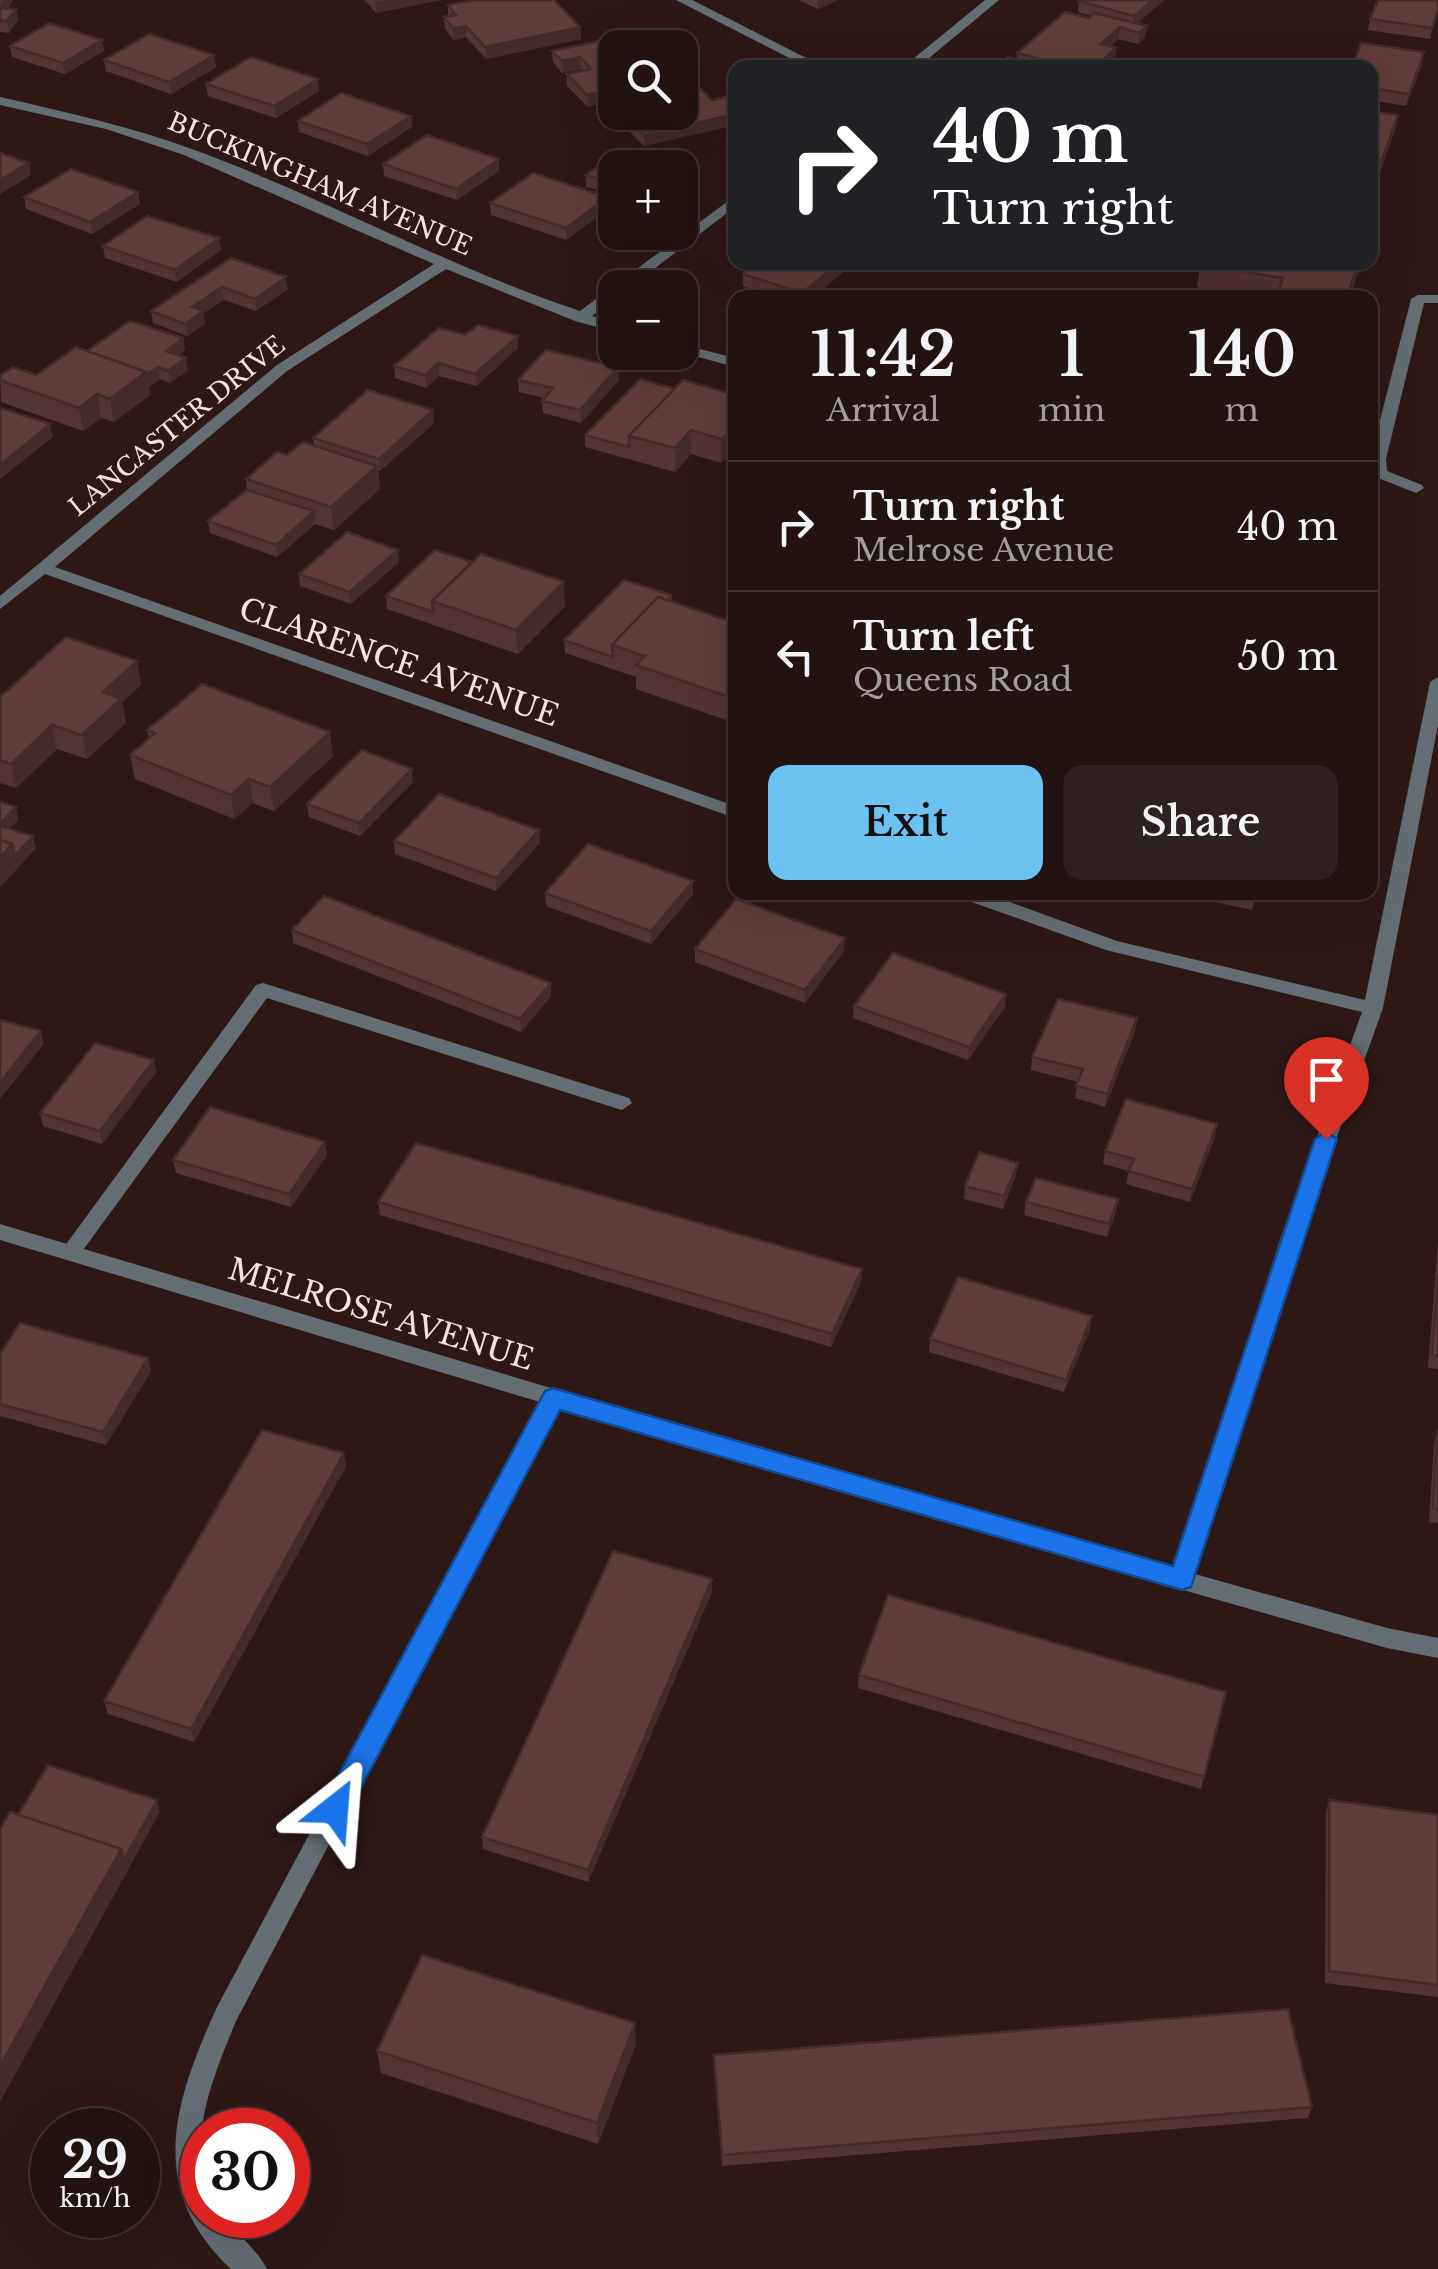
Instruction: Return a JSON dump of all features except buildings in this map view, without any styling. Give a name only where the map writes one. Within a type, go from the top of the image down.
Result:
[{"type":"street","points":[[682,0],[804,60]]},
{"type":"street","points":[[918,60],[993,0]]},
{"type":"street","name":"BUCKINGHAM AVENUE","points":[[0,101],[126,131],[290,194],[443,264],[598,323]]},
{"type":"street","points":[[642,270],[728,205]]},
{"type":"street","name":"LANCASTER DRIVE","points":[[0,604],[282,368],[443,264]]},
{"type":"street","points":[[1378,452],[1418,299],[1438,299]]},
{"type":"street","points":[[580,318],[598,304]]},
{"type":"street","points":[[698,353],[728,361]]},
{"type":"street","points":[[1378,477],[1438,491]]},
{"type":"street","name":"CLARENCE AVENUE","points":[[43,568],[728,810]]},
{"type":"street","points":[[1182,1579],[1291,1236],[1372,1008],[1438,682]]},
{"type":"street","points":[[984,900],[1113,946],[1372,1008]]},
{"type":"street","points":[[71,1252],[264,990],[622,1103]]},
{"type":"street","name":"MELROSE AVENUE","points":[[0,1232],[553,1398],[1387,1638],[1438,1648]]},
{"type":"street","points":[[191,2108],[213,2046],[259,1948],[553,1398]]},
{"type":"street","points":[[223,2238],[253,2269]]},
{"type":"route","points":[[335,1809],[553,1398],[1182,1579],[1291,1236],[1326,1139]]}]
